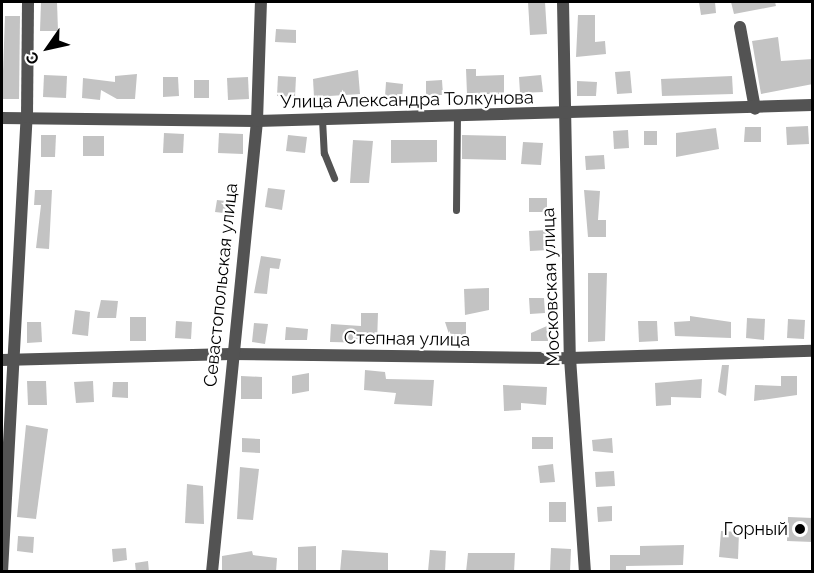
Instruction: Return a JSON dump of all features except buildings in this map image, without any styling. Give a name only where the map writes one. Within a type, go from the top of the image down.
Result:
[{"type":"street","points":[[2,572],[6,360],[27,117],[28,2]]},
{"type":"street","name":"Севастопольская улица","points":[[212,572],[231,354],[257,121],[261,2]]},
{"type":"street","name":"Московская улица","points":[[563,2],[570,358],[585,572]]},
{"type":"street","points":[[740,27],[754,109]]},
{"type":"street","name":"Улица Александра Толкунова","points":[[2,118],[322,120],[564,115],[813,105]]},
{"type":"street","name":"Степная улица","points":[[6,360],[231,354],[570,358],[813,351]]},
{"type":"lane","points":[[456,210],[457,117]]},
{"type":"lane","points":[[322,120],[324,153],[334,178]]},
{"type":"place","name":"Горный","points":[[800,529]]}]
